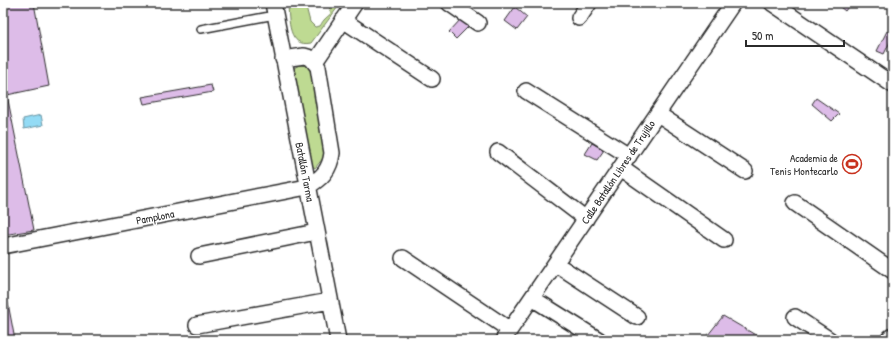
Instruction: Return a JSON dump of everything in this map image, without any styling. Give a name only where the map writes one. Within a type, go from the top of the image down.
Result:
[{"type":"street","points":[[315,62],[355,3]]},
{"type":"street","points":[[449,3],[478,22]]},
{"type":"street","points":[[579,18],[589,3]]},
{"type":"street","name":"Calle Batallón Libres de Trujillo","points":[[507,335],[733,3]]},
{"type":"street","points":[[772,3],[893,85]]},
{"type":"street","name":"Batallón Tarma","points":[[274,9],[307,187],[338,340]]},
{"type":"street","points":[[343,20],[432,79]]},
{"type":"street","points":[[283,59],[304,56],[311,58],[318,67],[332,153],[331,164],[326,174],[307,187]]},
{"type":"street","points":[[526,91],[625,162],[724,240]]},
{"type":"street","points":[[658,114],[745,171]]},
{"type":"street","points":[[498,152],[586,219]]},
{"type":"street","name":"Pamplona","points":[[3,246],[307,187]]},
{"type":"street","points":[[795,204],[893,271]]},
{"type":"street","points":[[199,256],[316,232]]},
{"type":"street","points":[[404,258],[507,335]]},
{"type":"street","points":[[556,264],[637,317]]},
{"type":"street","points":[[532,298],[598,340]]},
{"type":"street","points":[[197,325],[330,301]]},
{"type":"street","points":[[795,317],[830,340]]},
{"type":"lane","points":[[201,29],[274,9]]},
{"type":"green space","points":[[288,3],[305,3],[310,22],[315,27],[320,26],[330,14],[330,6],[334,3],[341,3],[311,43],[303,43],[294,37],[291,31]]},
{"type":"green space","points":[[299,65],[308,66],[313,72],[325,150],[324,157],[315,168],[309,164],[291,70]]},
{"type":"water","points":[[41,115],[43,125],[24,129],[23,119]]},
{"type":"building","points":[[3,3],[34,3],[49,86],[7,95],[34,230],[3,235]]},
{"type":"building","points":[[835,3],[851,3],[845,11]]},
{"type":"building","points":[[515,7],[527,17],[517,30],[505,21]]},
{"type":"building","points":[[461,19],[469,26],[456,39],[449,32]]},
{"type":"building","points":[[887,31],[893,36],[884,54],[877,51]]},
{"type":"building","points":[[211,85],[213,92],[144,104],[142,97]]},
{"type":"building","points":[[816,98],[839,114],[832,121],[812,104]]},
{"type":"building","points":[[592,143],[604,150],[597,160],[585,154]]},
{"type":"building","points":[[3,277],[15,340],[3,340]]},
{"type":"building","points":[[723,316],[764,340],[704,340]]},
{"type":"place","name":"Academia de Tenis Montecarlo","points":[[852,164]]}]
